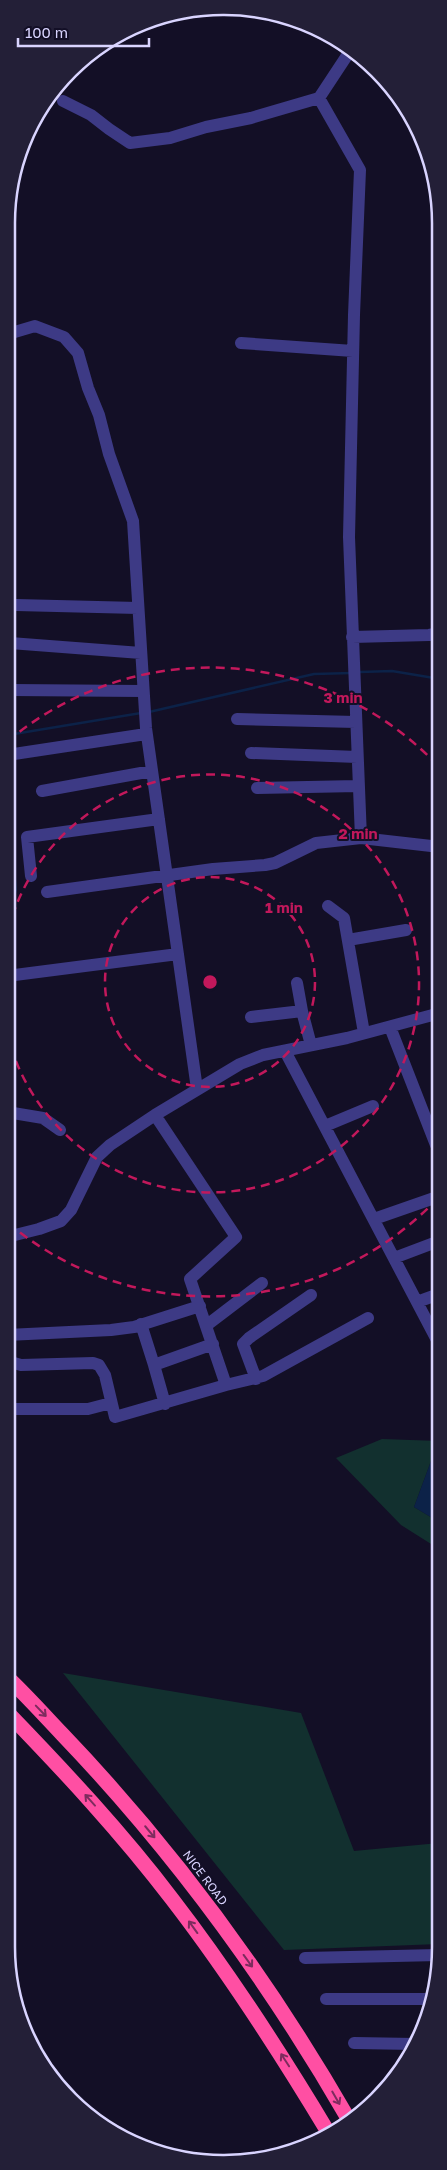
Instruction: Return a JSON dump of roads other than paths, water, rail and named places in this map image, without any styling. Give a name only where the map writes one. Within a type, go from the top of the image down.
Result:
[{"type":"highway","name":"NICE ROAD","points":[[15,1686],[113,1789],[198,1893],[253,1969],[295,2032],[346,2115]]},
{"type":"highway","points":[[15,1721],[98,1809],[172,1898],[255,2015],[326,2128]]},
{"type":"street","points":[[63,101],[91,115],[130,143],[170,138],[206,127],[252,118],[319,98],[346,55]]},
{"type":"street","points":[[319,98],[360,170],[353,350],[349,537],[361,838]]},
{"type":"street","points":[[15,332],[35,326],[64,337],[78,353],[88,388],[99,415],[109,454],[133,521],[146,734],[197,1089]]},
{"type":"street","points":[[242,343],[353,350]]},
{"type":"street","points":[[16,605],[138,608]]},
{"type":"street","points":[[352,637],[432,634]]},
{"type":"street","points":[[15,643],[141,653]]},
{"type":"street","points":[[15,690],[143,691]]},
{"type":"street","points":[[238,719],[356,722]]},
{"type":"street","points":[[15,754],[146,734]]},
{"type":"street","points":[[252,753],[357,757]]},
{"type":"street","points":[[42,791],[152,771]]},
{"type":"street","points":[[257,788],[358,786]]},
{"type":"street","points":[[31,876],[27,837],[159,819]]},
{"type":"street","points":[[47,892],[213,869],[265,865],[275,863],[310,845],[361,838],[432,846]]},
{"type":"street","points":[[328,906],[344,918],[364,1033]]},
{"type":"street","points":[[348,940],[406,930]]},
{"type":"street","points":[[15,975],[178,954]]},
{"type":"street","points":[[297,983],[311,1045]]},
{"type":"street","points":[[251,1017],[302,1011]]},
{"type":"street","points":[[15,1235],[61,1221],[71,1210],[97,1158],[110,1145],[155,1115],[240,1064],[263,1055],[390,1027],[432,1015]]},
{"type":"street","points":[[390,1027],[432,1135]]},
{"type":"street","points":[[285,1051],[432,1331]]},
{"type":"street","points":[[325,1126],[373,1106]]},
{"type":"street","points":[[15,1113],[43,1118],[60,1130]]},
{"type":"street","points":[[155,1115],[236,1237],[190,1278],[214,1344],[226,1385]]},
{"type":"street","points":[[374,1220],[432,1199]]},
{"type":"street","points":[[394,1258],[432,1244]]},
{"type":"street","points":[[207,1325],[262,1283]]},
{"type":"street","points":[[256,1379],[243,1344],[311,1294]]},
{"type":"street","points":[[417,1302],[432,1297]]},
{"type":"street","points":[[15,1335],[111,1330],[141,1324],[200,1306]]},
{"type":"street","points":[[15,1363],[22,1365],[93,1363],[99,1365],[104,1375],[116,1418],[226,1385],[256,1379],[368,1318]]},
{"type":"street","points":[[141,1324],[166,1404]]},
{"type":"street","points":[[154,1365],[214,1344]]},
{"type":"street","points":[[15,1409],[88,1409],[112,1403]]},
{"type":"street","points":[[305,1958],[432,1954]]},
{"type":"street","points":[[326,1999],[425,1999]]},
{"type":"street","points":[[354,2043],[408,2044]]},
{"type":"water","points":[[15,865],[17,890],[15,898]]},
{"type":"water","points":[[432,1458],[432,1518],[414,1507]]},
{"type":"waterway","points":[[360,672],[392,671],[432,678]]},
{"type":"waterway","points":[[149,712],[314,674],[352,673]]},
{"type":"waterway","points":[[15,734],[141,713]]}]
